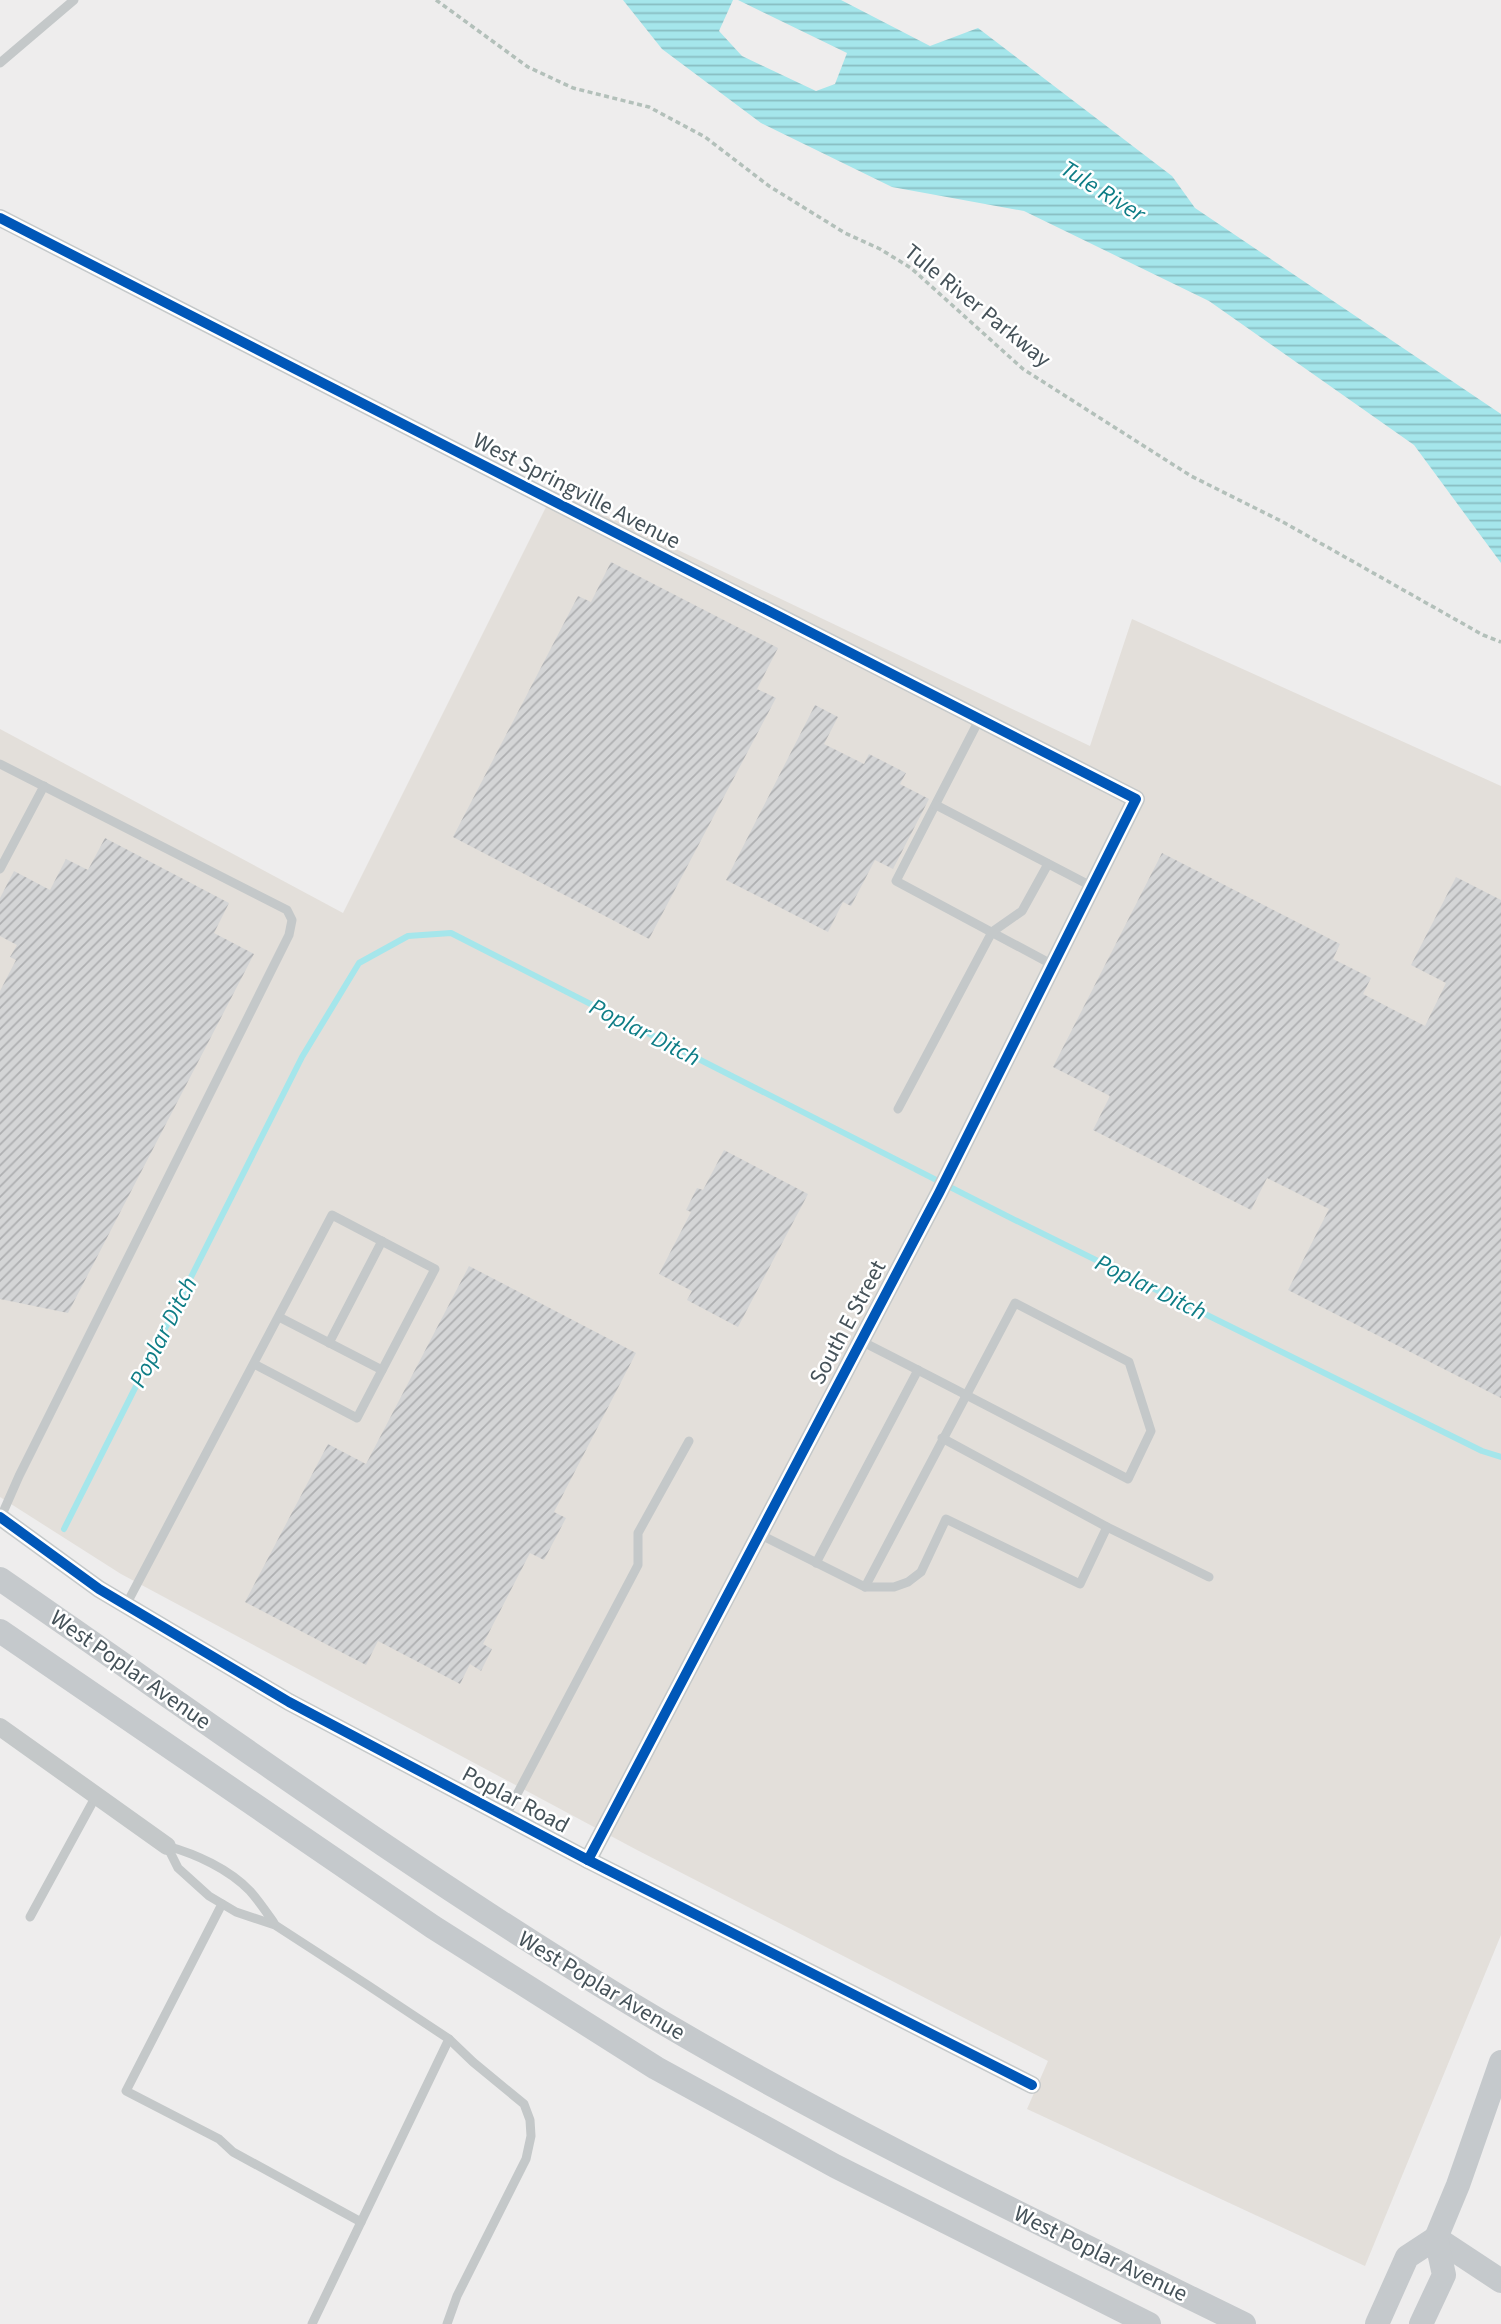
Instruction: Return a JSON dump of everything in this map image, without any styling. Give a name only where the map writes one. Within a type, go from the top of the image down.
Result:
[{"type":"main road","name":"West Poplar Avenue","points":[[0,1579],[481,1910],[626,2001],[876,2140],[1244,2324]]},
{"type":"main road","name":"West Poplar Avenue","points":[[0,1631],[433,1927],[656,2067],[835,2166],[1149,2324]]},
{"type":"main road","points":[[1377,2324],[1407,2257],[1436,2238],[1458,2185],[1501,2062]]},
{"type":"main road","points":[[1436,2238],[1501,2281]]},
{"type":"main road","points":[[1421,2324],[1444,2275],[1436,2238]]},
{"type":"street","name":"West Springville Avenue","points":[[0,218],[1136,799]]},
{"type":"street","name":"South E Street","points":[[588,1860],[939,1193],[1136,799]]},
{"type":"street","name":"Poplar Road","points":[[0,1517],[99,1589],[289,1702],[588,1860],[1032,2085]]},
{"type":"street","points":[[0,1727],[167,1846]]},
{"type":"lane","points":[[0,63],[74,0]]},
{"type":"lane","points":[[979,720],[896,881],[1053,965]]},
{"type":"lane","points":[[0,764],[287,911],[292,920],[289,935],[0,1517]]},
{"type":"lane","points":[[0,869],[44,786]]},
{"type":"lane","points":[[936,805],[1091,886]]},
{"type":"lane","points":[[898,1109],[992,932],[1023,911],[1048,864]]},
{"type":"lane","points":[[127,1605],[332,1215],[435,1269],[357,1418],[254,1364]]},
{"type":"lane","points":[[329,1343],[382,1241]]},
{"type":"lane","points":[[861,1341],[918,1370],[965,1395],[1128,1479],[1151,1431],[1129,1362],[1015,1303],[965,1395],[942,1438],[864,1587]]},
{"type":"lane","points":[[279,1317],[382,1370]]},
{"type":"lane","points":[[816,1563],[918,1370]]},
{"type":"lane","points":[[942,1438],[1107,1527],[1209,1577]]},
{"type":"lane","points":[[505,1816],[638,1565],[638,1533],[690,1441]]},
{"type":"lane","points":[[759,1534],[864,1587],[894,1587],[908,1582],[921,1572],[946,1519],[1080,1584],[1107,1527]]},
{"type":"lane","points":[[30,1917],[96,1796]]},
{"type":"lane","points":[[167,1846],[178,1868],[209,1896],[236,1912],[275,1924],[449,2039],[524,2104],[530,2120],[531,2136],[526,2159],[457,2296],[447,2324]]},
{"type":"lane","points":[[167,1846],[194,1854],[225,1872],[249,1890],[275,1924]]},
{"type":"lane","points":[[222,1904],[126,2091],[219,2139],[233,2152],[361,2222]]},
{"type":"lane","points":[[312,2324],[449,2039]]},
{"type":"shaded area","points":[[554,491],[1090,746],[1132,619],[1501,786],[1501,1935],[1365,2266],[1027,2109],[1048,2061],[637,1850],[121,1574],[0,1497],[0,729],[343,913]]},
{"type":"water","name":"Tule River","points":[[623,0],[733,0],[719,31],[742,56],[816,91],[835,84],[847,53],[738,0],[841,0],[930,46],[978,28],[1172,176],[1195,208],[1501,414],[1501,563],[1414,445],[1209,301],[1024,211],[892,187],[761,123],[662,49]]},
{"type":"building","points":[[611,562],[778,648],[757,689],[776,698],[649,939],[453,837],[578,596],[591,602]]},
{"type":"building","points":[[815,705],[838,717],[824,744],[864,764],[869,754],[906,773],[900,784],[929,799],[893,869],[875,860],[851,906],[843,902],[828,932],[726,880]]},
{"type":"building","points":[[105,838],[229,903],[214,933],[254,954],[68,1313],[0,1299],[0,991],[16,960],[10,957],[17,945],[0,936],[0,898],[14,871],[50,890],[66,859],[88,870]]},
{"type":"building","points":[[1162,853],[1340,944],[1333,959],[1371,978],[1363,994],[1425,1026],[1446,983],[1411,965],[1456,877],[1501,900],[1501,1398],[1288,1290],[1329,1209],[1267,1178],[1251,1210],[1093,1130],[1110,1096],[1053,1067]]},
{"type":"building","points":[[724,1150],[808,1194],[738,1327],[687,1300],[692,1291],[659,1274],[691,1212],[686,1210],[697,1188],[703,1190]]},
{"type":"building","points":[[469,1266],[636,1353],[554,1512],[566,1518],[544,1560],[530,1553],[483,1644],[492,1649],[481,1671],[470,1664],[460,1684],[378,1641],[366,1665],[245,1602],[328,1444],[366,1464]]},
{"type":"waterway","name":"Poplar Ditch","points":[[64,1529],[302,1057],[359,963],[408,936],[451,933],[1017,1221],[1482,1451],[1501,1457]]},
{"type":"cycle path","points":[[0,218],[1136,799],[939,1193],[588,1860]]},
{"type":"cycle path","points":[[0,1517],[99,1589],[289,1702],[588,1860],[1032,2085]]}]
